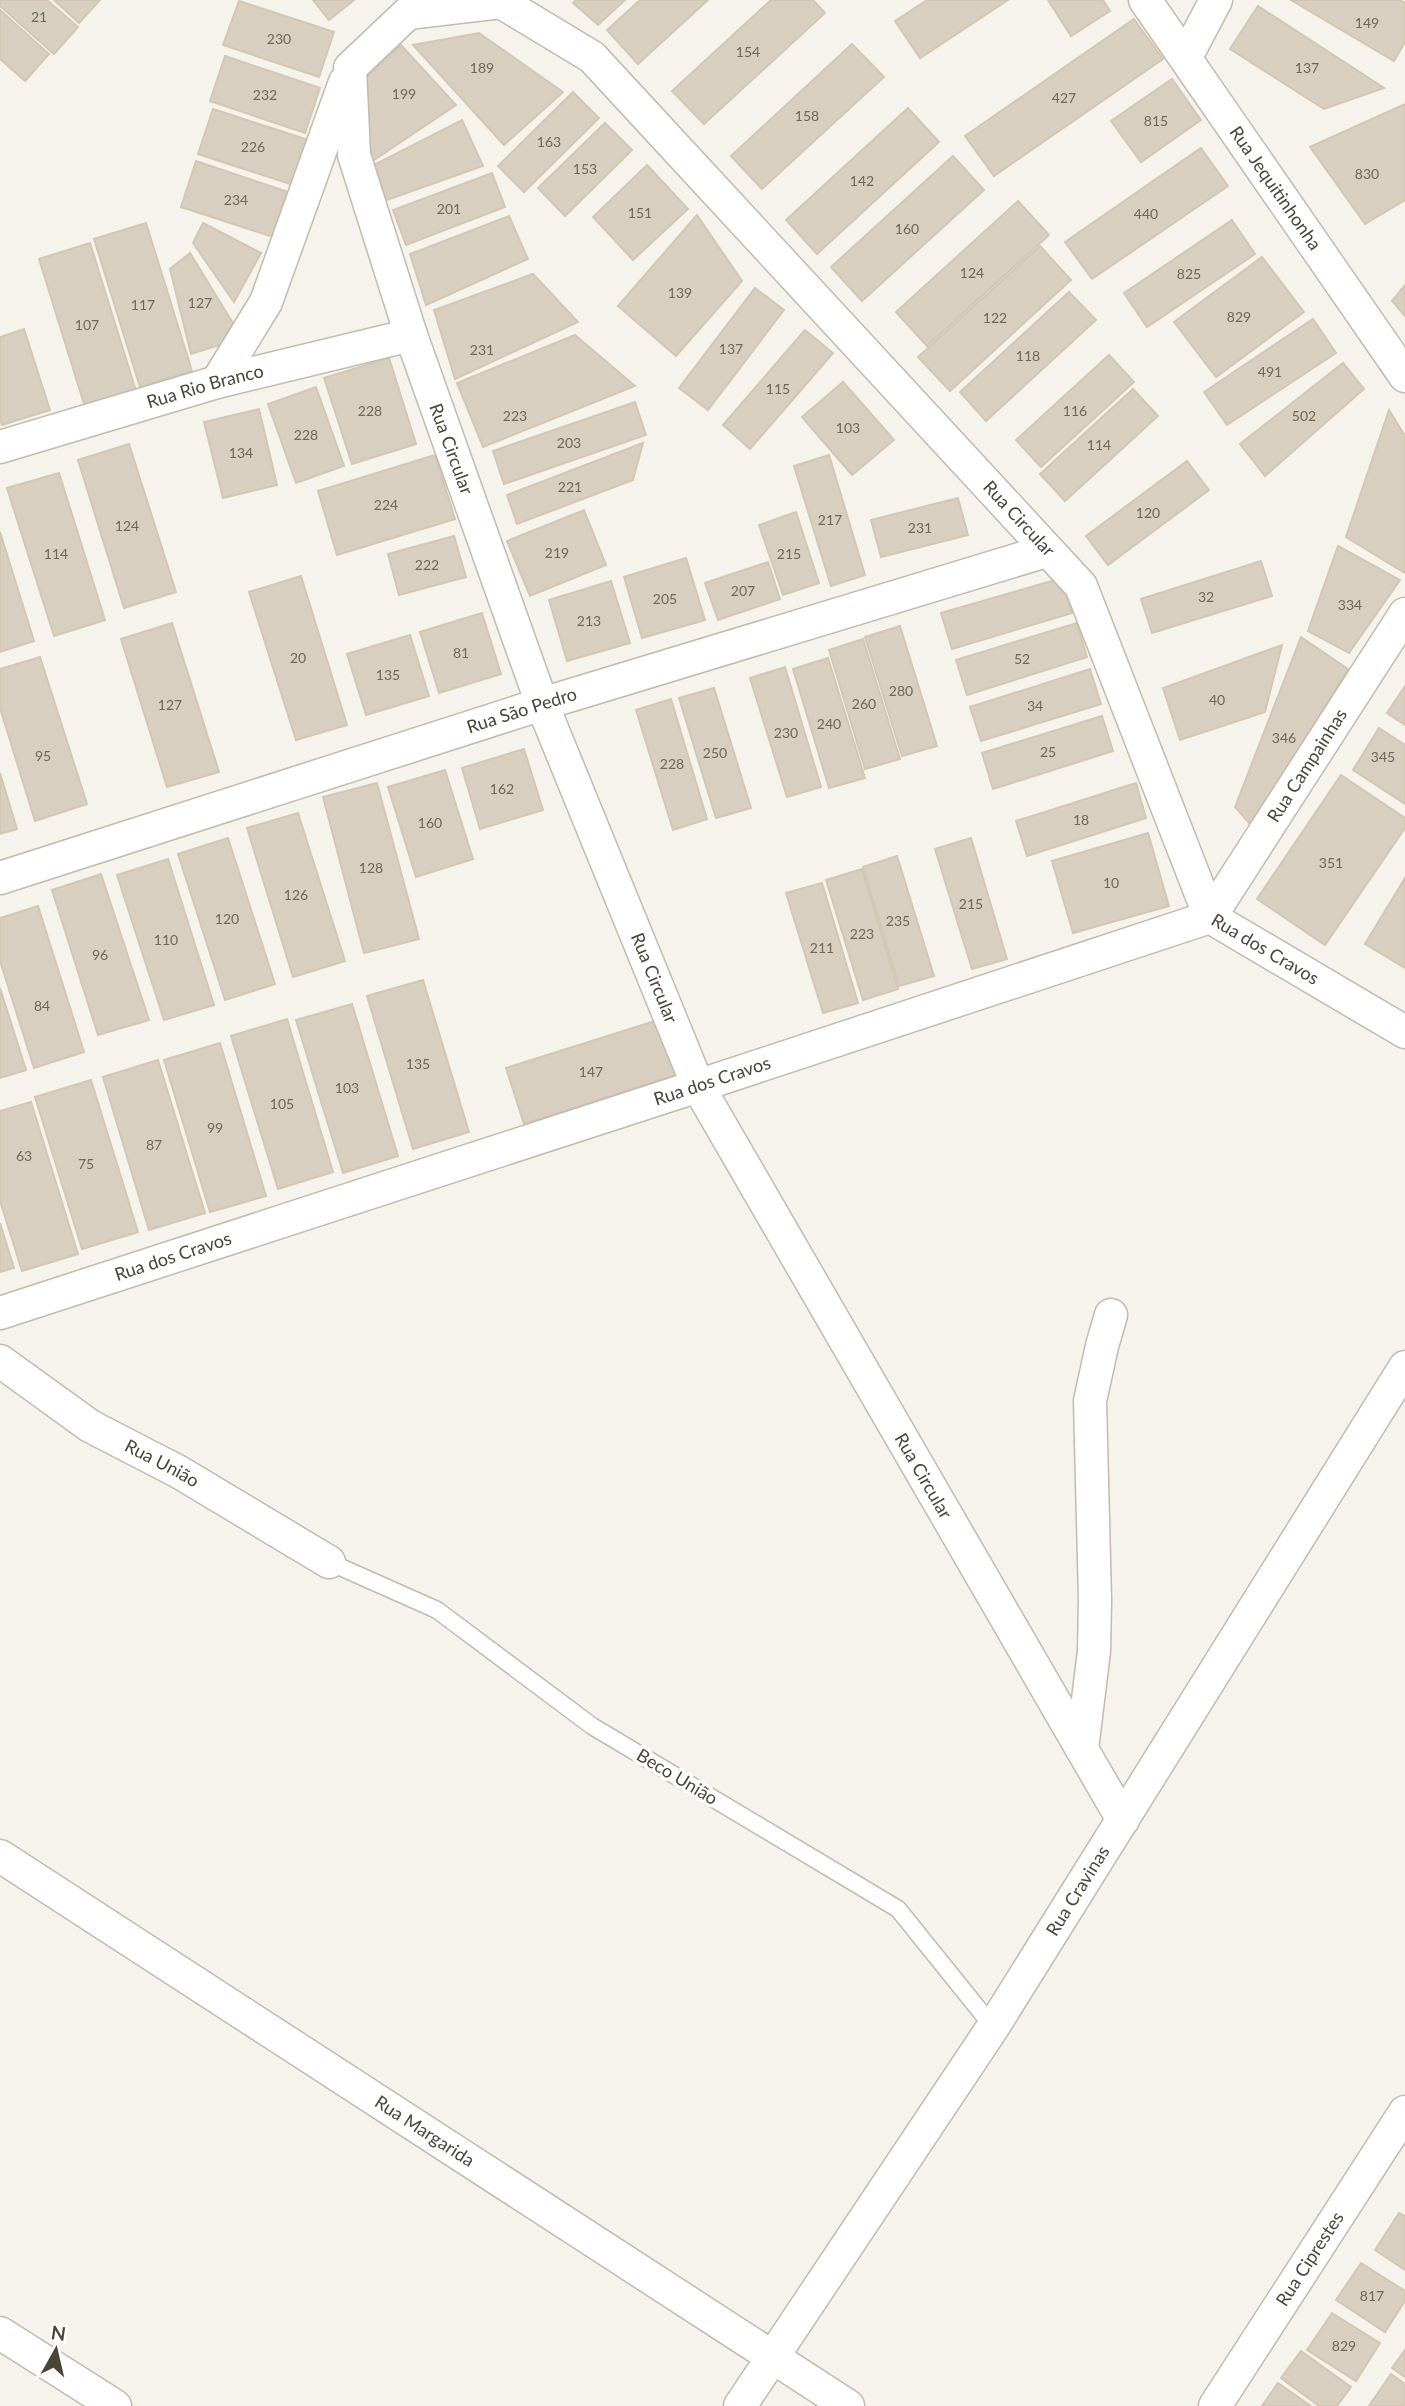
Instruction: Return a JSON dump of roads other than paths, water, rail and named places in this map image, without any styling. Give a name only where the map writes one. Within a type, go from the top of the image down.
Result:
[{"type":"street","name":"Rua Jequitinhonha","points":[[1145,0],[1405,376]]},
{"type":"street","points":[[1186,57],[1216,0]]},
{"type":"street","name":"Rua Circular","points":[[217,382],[266,302],[350,68],[408,13],[501,2],[592,57],[1081,586],[1210,917]]},
{"type":"street","name":"Rua Circular","points":[[350,68],[354,155],[411,335],[542,704],[698,1086],[1123,1820]]},
{"type":"street","name":"Rua Rio Branco","points":[[0,447],[217,382],[411,335]]},
{"type":"street","name":"Rua São Pedro","points":[[0,878],[542,704],[1046,551]]},
{"type":"street","name":"Rua Campainhas","points":[[1210,917],[1405,614]]},
{"type":"street","name":"Rua dos Cravos","points":[[0,1313],[1210,917],[1405,1032]]},
{"type":"street","points":[[1082,1749],[1094,1651],[1090,1401],[1111,1315]]},
{"type":"street","name":"Rua União","points":[[0,1361],[90,1426],[179,1472],[329,1562]]},
{"type":"street","name":"Rua Cravinas","points":[[740,2406],[993,2027],[1405,1367]]},
{"type":"street","name":"Rua Margarida","points":[[0,1856],[848,2406]]},
{"type":"street","name":"Rua Ciprestes","points":[[1215,2406],[1405,2112]]},
{"type":"street","points":[[0,2333],[115,2406]]},
{"type":"lane","name":"Beco União","points":[[329,1562],[437,1610],[592,1726],[898,1909],[993,2027]]}]
